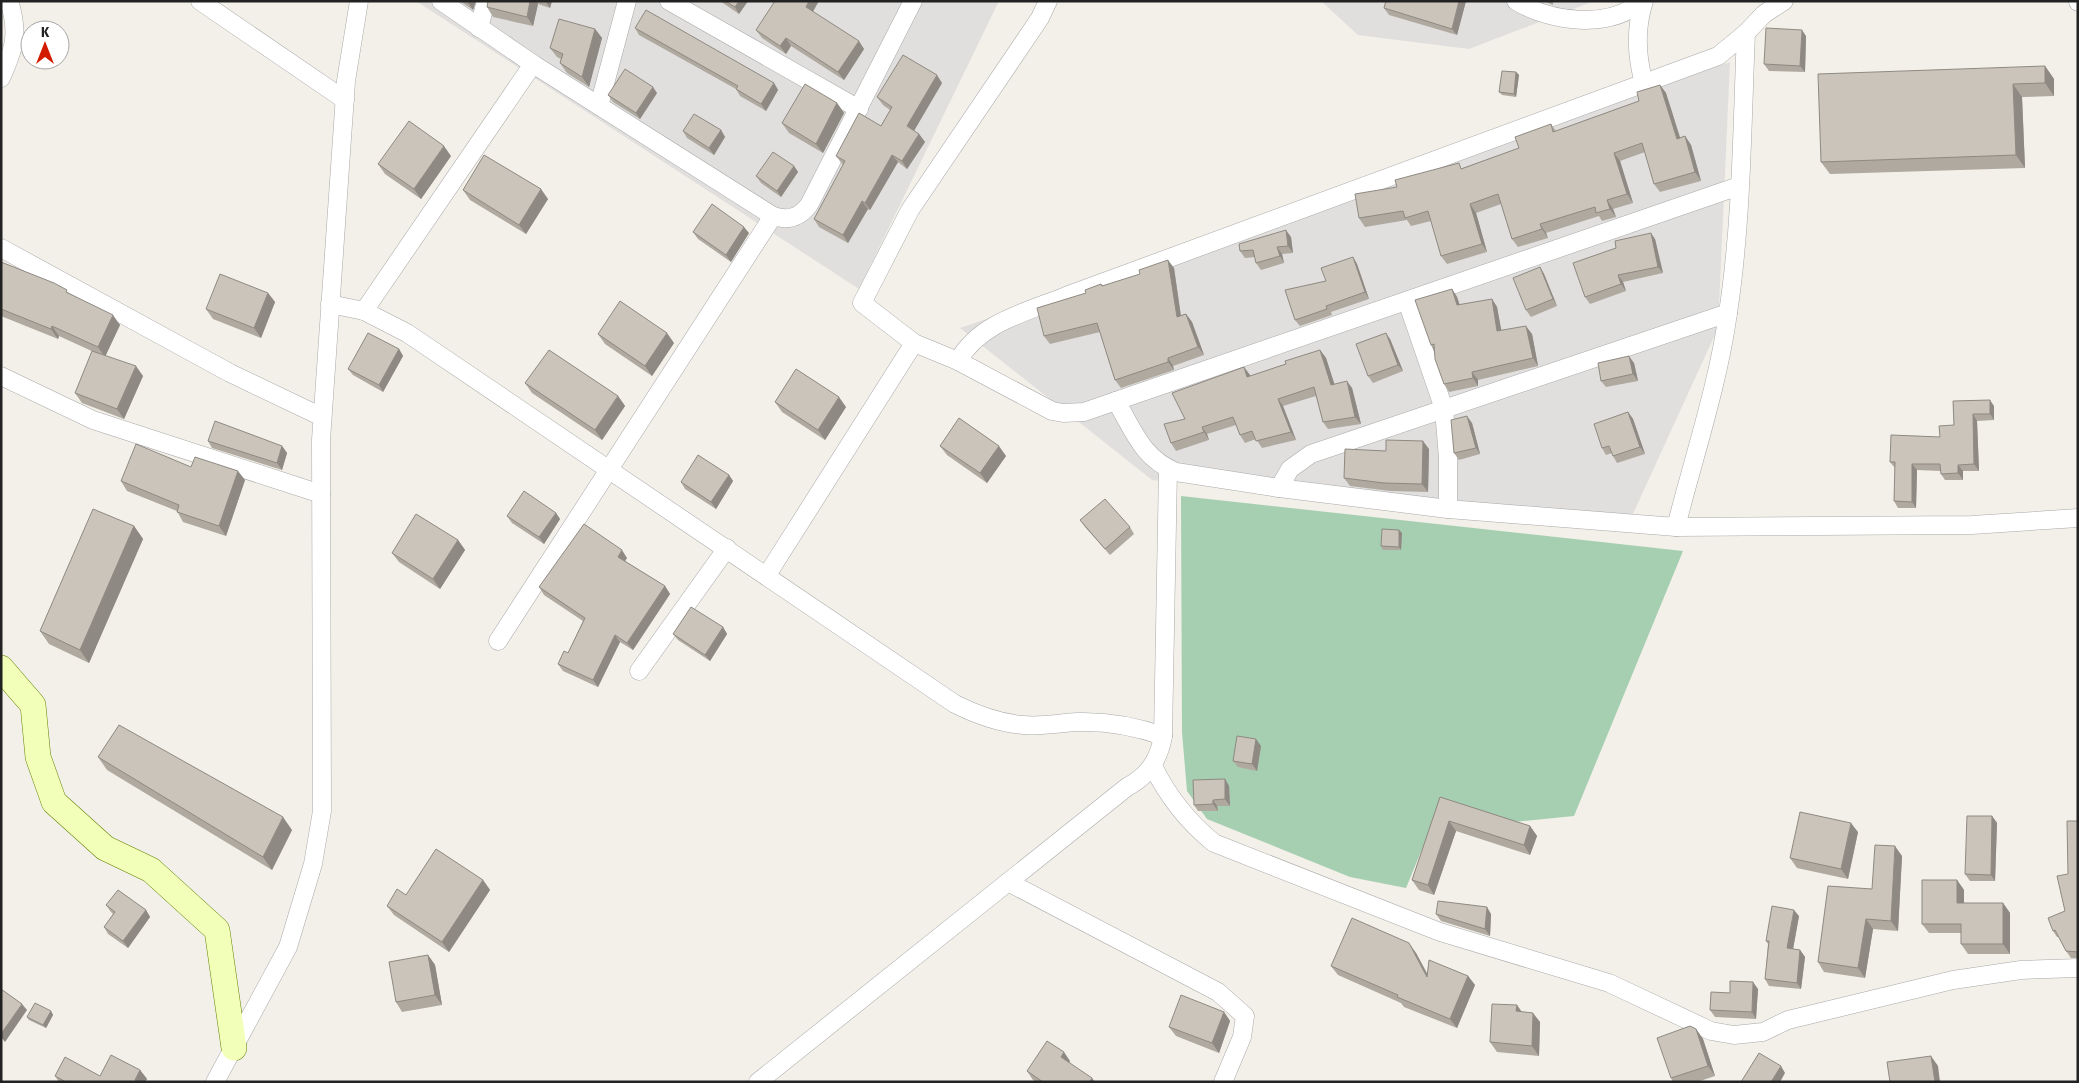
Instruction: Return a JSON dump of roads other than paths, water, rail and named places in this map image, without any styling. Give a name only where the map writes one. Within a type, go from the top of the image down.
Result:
[{"type":"street","points":[[1,78],[15,47],[15,23],[10,4],[5,1]]},
{"type":"street","points":[[200,1],[344,100]]},
{"type":"street","points":[[214,1082],[288,947],[313,864],[322,812],[322,417],[344,100],[359,1]]},
{"type":"street","points":[[441,1],[533,64],[772,216],[786,219],[805,211],[913,1]]},
{"type":"street","points":[[480,28],[486,1]]},
{"type":"street","points":[[599,106],[627,1]]},
{"type":"street","points":[[669,1],[859,109]]},
{"type":"street","points":[[1048,1],[1040,18],[910,210],[862,303],[914,343],[958,361],[1052,411],[1073,414],[1116,401],[1739,186]]},
{"type":"street","points":[[1516,1],[1554,18],[1584,20],[1611,16],[1631,9],[1642,1]]},
{"type":"street","points":[[1642,1],[1637,53],[1644,83]]},
{"type":"street","points":[[958,361],[978,335],[1001,322],[1066,296],[1718,56],[1746,33],[1764,14],[1784,1]]},
{"type":"street","points":[[1676,527],[1714,383],[1728,313],[1739,186],[1746,33]]},
{"type":"street","points":[[364,311],[533,64]]},
{"type":"street","points":[[498,641],[772,216]]},
{"type":"street","points":[[1,248],[230,373],[322,417]]},
{"type":"street","points":[[1407,301],[1444,409],[1448,458],[1448,509]]},
{"type":"street","points":[[330,304],[364,311],[407,333],[767,575],[938,693],[972,712],[990,719],[1022,725],[1111,723],[1130,726],[1163,736]]},
{"type":"street","points":[[1279,488],[1290,469],[1311,454],[1728,313]]},
{"type":"street","points":[[767,575],[914,343]]},
{"type":"street","points":[[1,376],[93,420],[321,494]]},
{"type":"street","points":[[1116,401],[1148,456],[1176,472],[1279,488],[1448,509],[1676,527],[1972,525],[2078,518]]},
{"type":"street","points":[[758,1082],[1126,787],[1137,782],[1153,766],[1158,757],[1163,736],[1168,469]]},
{"type":"street","points":[[639,671],[727,548]]},
{"type":"street","points":[[1,668],[33,705],[38,757],[54,802],[105,848],[151,870],[217,930],[234,1048]]},
{"type":"street","points":[[1153,766],[1172,801],[1192,824],[1214,842],[1440,932],[1609,983],[1711,1031],[1722,1034],[1741,1035],[1762,1032],[1788,1020],[1953,980],[2021,970],[2078,968]]},
{"type":"street","points":[[1008,882],[1218,992],[1245,1016],[1242,1037],[1223,1082]]}]
